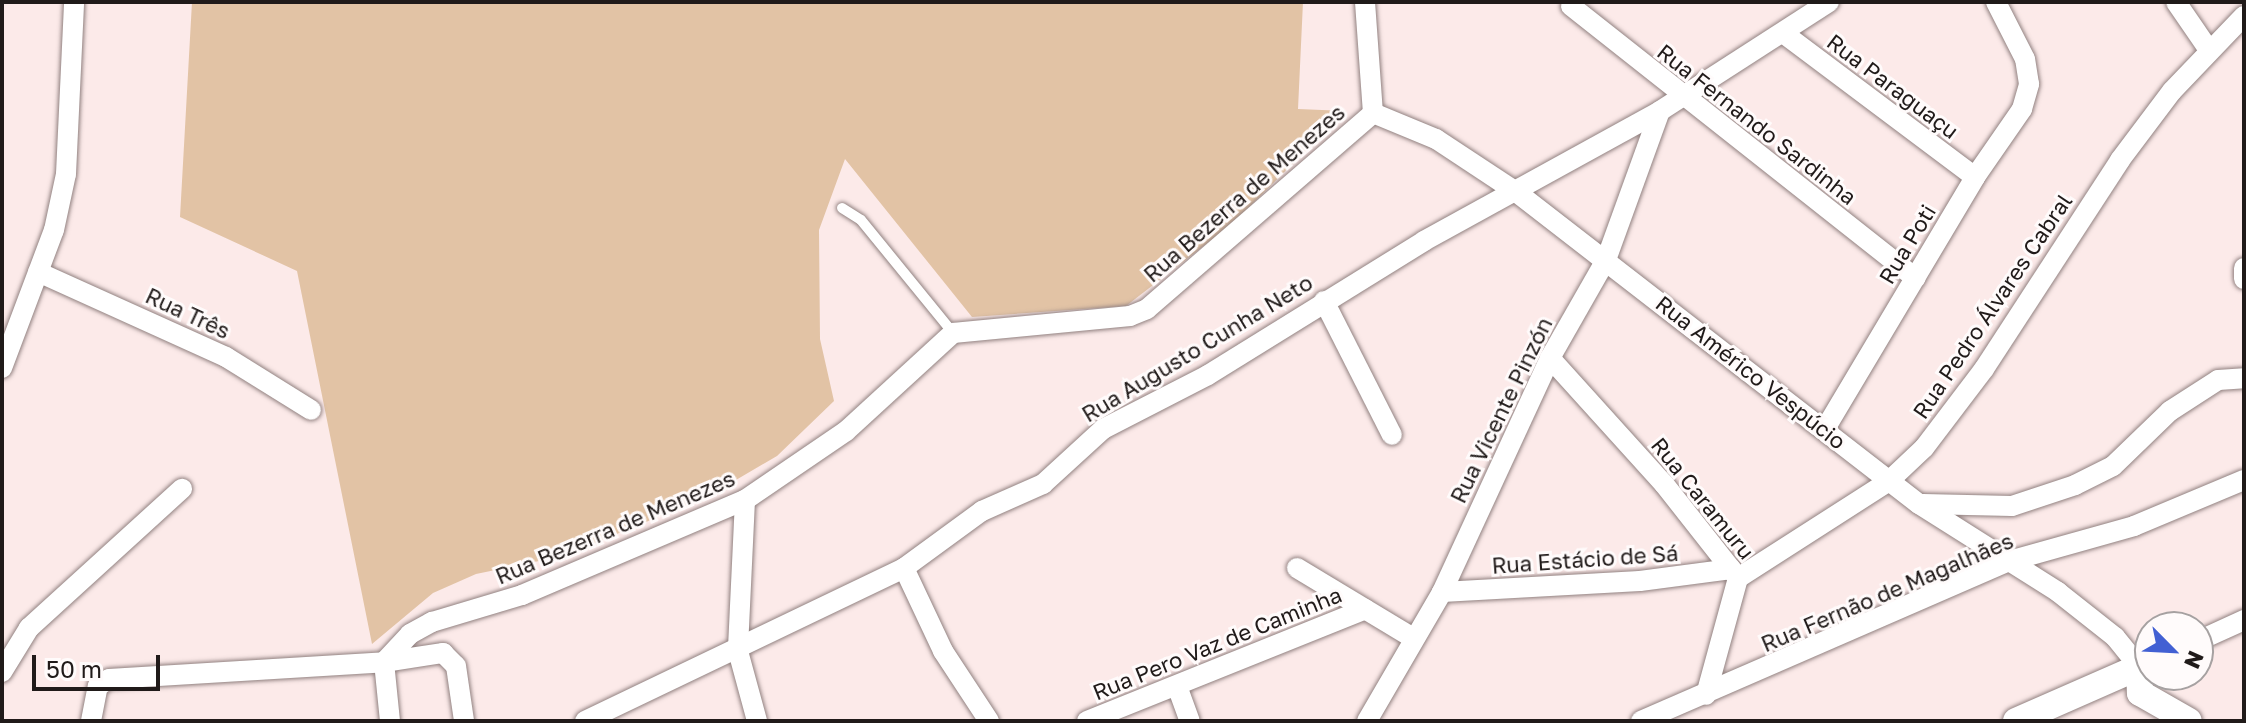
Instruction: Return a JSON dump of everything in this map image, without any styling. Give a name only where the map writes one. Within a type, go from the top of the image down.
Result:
[{"type":"street","points":[[2,368],[38,272],[66,174],[74,2]]},
{"type":"street","points":[[1365,2],[1373,113]]},
{"type":"street","name":"Rua Augusto Cunha Neto","points":[[585,721],[738,651],[904,568],[982,511],[1043,484],[1103,429],[1208,375],[1324,301],[1660,111],[1829,2]]},
{"type":"street","name":"Rua Poti","points":[[1825,429],[1975,177],[2022,109],[2029,84],[2025,59],[1996,2]]},
{"type":"street","points":[[2176,2],[2209,50]]},
{"type":"street","name":"Rua Fernando Sardinha","points":[[1571,6],[1915,278]]},
{"type":"street","name":"Rua Pedro Álvares Cabral","points":[[1734,574],[1889,481],[1951,414],[2120,160],[2209,50],[2244,16]]},
{"type":"street","name":"Rua Paraguaçu","points":[[1783,33],[1975,177]]},
{"type":"street","name":"Rua Vicente Pinzón","points":[[1367,721],[1442,592],[1550,358],[1606,260],[1660,111]]},
{"type":"street","name":"Rua Américo Vespúcio","points":[[1373,113],[1436,139],[1515,191],[1919,504],[2006,562],[2058,592],[2134,655]]},
{"type":"street","name":"Rua Bezerra de Menezes","points":[[384,662],[410,634],[432,622],[522,595],[745,500],[855,424],[953,333],[1130,316],[1147,309],[1373,113]]},
{"type":"street","points":[[2244,268],[2244,279]]},
{"type":"street","name":"Rua Três","points":[[38,272],[226,357],[311,410]]},
{"type":"street","points":[[1324,301],[1392,435]]},
{"type":"street","name":"Rua Caramuru","points":[[1550,358],[1664,484],[1734,574],[1706,695]]},
{"type":"street","points":[[1919,504],[1977,509],[2012,506],[2075,485],[2113,466],[2170,411],[2218,380],[2244,378]]},
{"type":"street","name":"Rua Fernão de Magalhães","points":[[1641,721],[2006,562],[2113,534],[2244,480]]},
{"type":"street","points":[[2,672],[29,628],[182,489]]},
{"type":"street","points":[[745,500],[738,651],[757,721]]},
{"type":"street","points":[[904,568],[943,651],[989,721]]},
{"type":"street","points":[[1297,568],[1413,638]]},
{"type":"street","name":"Rua Estácio de Sá","points":[[1442,592],[1734,574]]},
{"type":"street","name":"Rua Pero Vaz de Caminha","points":[[1087,721],[1365,609]]},
{"type":"street","points":[[2214,634],[2244,620]]},
{"type":"street","points":[[91,721],[98,686],[109,679],[384,662],[448,655],[456,666],[464,721]]},
{"type":"street","points":[[384,662],[390,721]]},
{"type":"street","points":[[2016,721],[2134,668]]},
{"type":"street","points":[[1177,686],[1190,721]]},
{"type":"street","name":"Rua Américo Vespúcio","points":[[2140,691],[2189,721]]},
{"type":"lane","points":[[842,208],[861,220],[953,333]]},
{"type":"shaded area","points":[[192,2],[1303,2],[1298,109],[1346,111],[1232,224],[1126,306],[972,317],[845,159],[819,230],[820,339],[834,401],[777,456],[707,497],[563,556],[476,574],[433,593],[372,644],[297,271],[180,217]]}]
